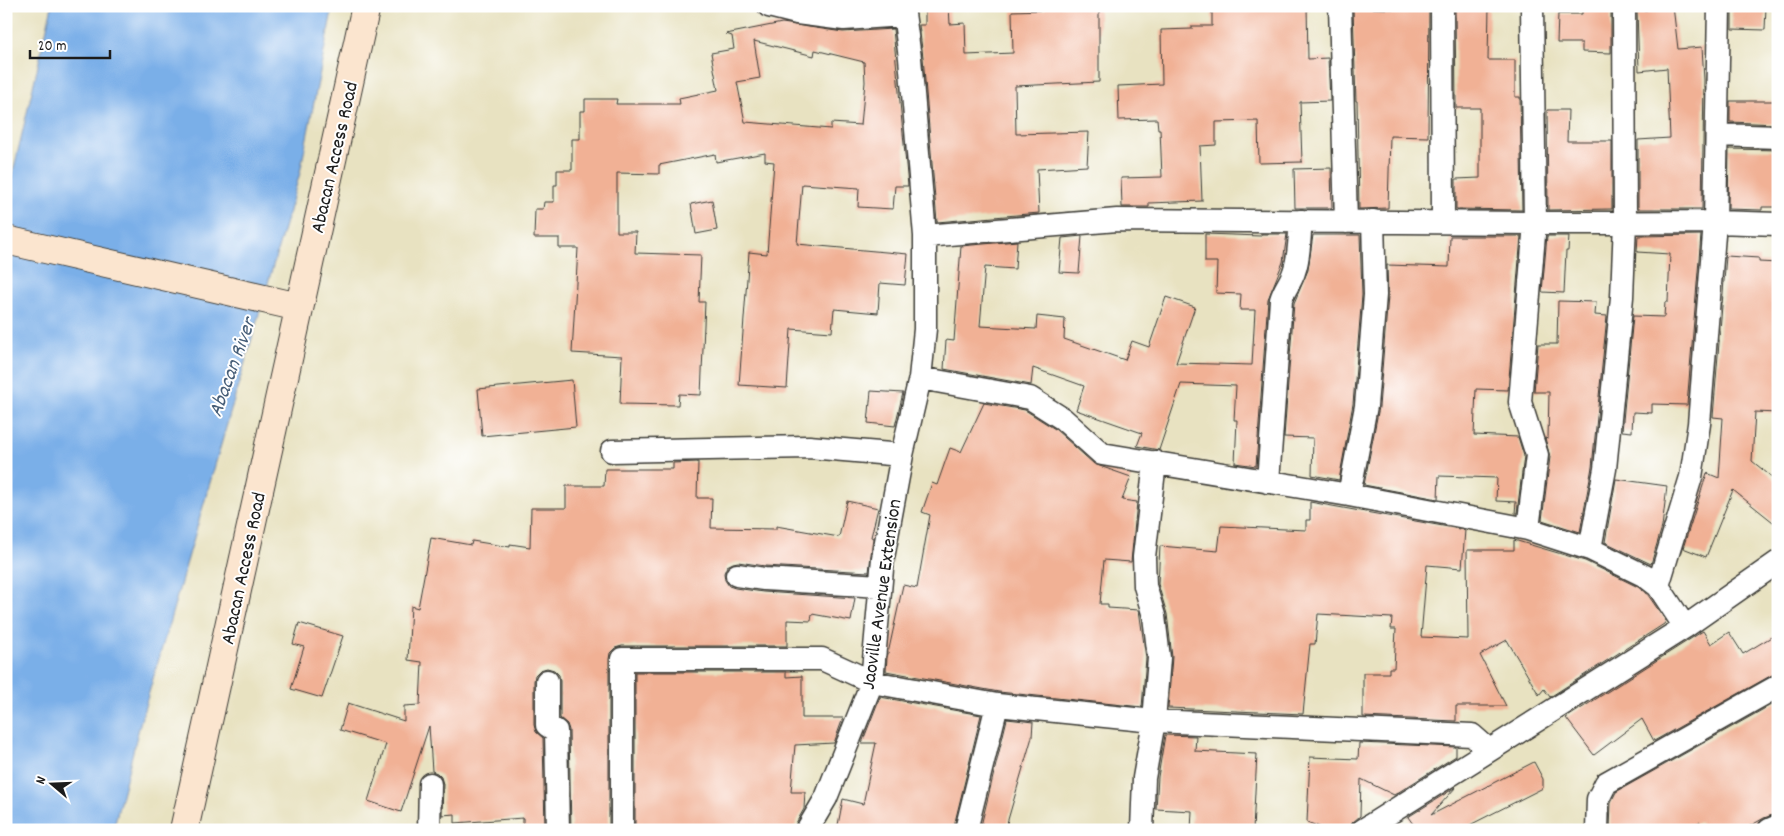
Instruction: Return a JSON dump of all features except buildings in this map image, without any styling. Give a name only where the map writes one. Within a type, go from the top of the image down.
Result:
[{"type":"street","name":"Abacan Access Road","points":[[184,830],[291,305],[366,6]]},
{"type":"street","points":[[769,6],[797,13],[844,19],[904,11]]},
{"type":"street","points":[[1340,6],[1346,222]]},
{"type":"street","points":[[1442,6],[1443,221]]},
{"type":"street","points":[[1528,530],[1537,455],[1520,402],[1535,223],[1532,6]]},
{"type":"street","points":[[1590,549],[1605,469],[1622,296],[1624,6]]},
{"type":"street","points":[[1658,586],[1691,477],[1696,442],[1715,222],[1719,6]]},
{"type":"street","name":"Jaoville Avenue Extension","points":[[807,830],[826,798],[872,682],[883,558],[902,455],[920,378],[925,329],[925,236],[904,11]]},
{"type":"street","points":[[1718,135],[1778,137]]},
{"type":"street","points":[[925,236],[1117,220],[1535,223],[1715,222],[1778,224]]},
{"type":"street","points":[[1268,482],[1281,300],[1283,292],[1294,274],[1297,263],[1301,221]]},
{"type":"street","points":[[1349,495],[1366,406],[1375,295],[1373,221]]},
{"type":"street","points":[[6,240],[291,305]]},
{"type":"street","points":[[920,378],[1030,398],[1063,419],[1102,454],[1349,495],[1528,530],[1590,549],[1645,576],[1658,586],[1685,627]]},
{"type":"street","points":[[612,451],[809,448],[902,455]]},
{"type":"street","points":[[1142,830],[1144,778],[1154,721],[1159,658],[1154,616],[1145,586],[1144,557],[1155,462]]},
{"type":"street","points":[[1363,830],[1685,627],[1778,562]]},
{"type":"street","points":[[737,575],[764,579],[880,586]]},
{"type":"street","points":[[622,830],[622,658],[822,659],[872,682],[997,705],[1154,721],[1472,735],[1489,750]]},
{"type":"street","points":[[547,681],[547,725],[556,731],[558,830]]},
{"type":"street","points":[[1597,830],[1598,799],[1606,783],[1778,686]]},
{"type":"street","points":[[966,830],[997,705]]},
{"type":"street","points":[[429,830],[430,784]]},
{"type":"street","points":[[1769,830],[1778,826]]},
{"type":"water","name":"Abacan River","points":[[52,6],[333,6],[300,173],[141,720],[113,830],[6,830],[6,202]]}]
